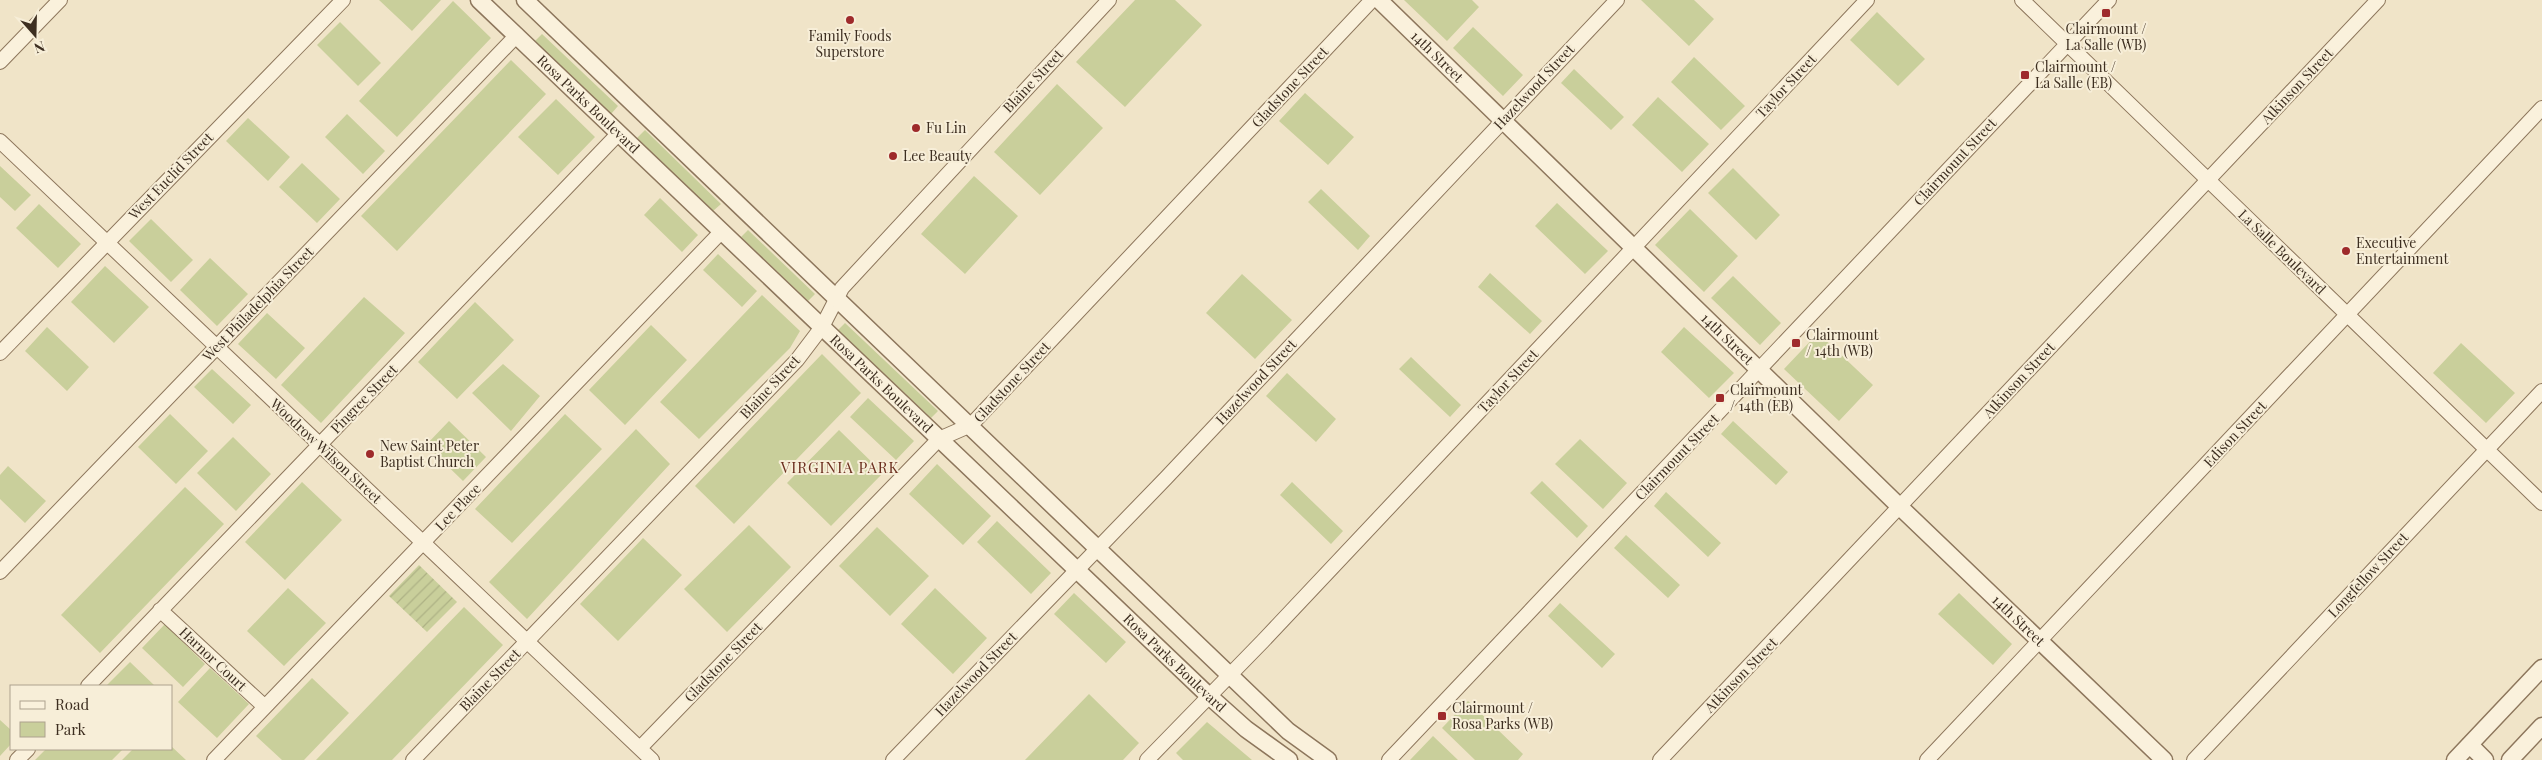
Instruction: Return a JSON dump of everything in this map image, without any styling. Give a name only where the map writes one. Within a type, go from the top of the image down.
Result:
[{"type":"street","points":[[0,62],[60,0]]},
{"type":"street","name":"West Euclid Street","points":[[0,353],[343,0]]},
{"type":"street","name":"Rosa Parks Boulevard","points":[[479,0],[1209,696],[1246,729],[1290,760]]},
{"type":"street","name":"Rosa Parks Boulevard","points":[[525,0],[971,425],[1288,731],[1328,760]]},
{"type":"street","name":"Blaine Street","points":[[413,760],[797,360],[822,327],[842,288],[898,225],[1109,0]]},
{"type":"street","name":"Gladstone Street","points":[[640,748],[939,439],[971,425],[1372,0]]},
{"type":"street","name":"14th Street","points":[[1379,0],[1760,369],[1900,508],[2164,760]]},
{"type":"street","name":"Hazelwood Street","points":[[893,760],[1099,548],[1617,0]]},
{"type":"street","name":"Taylor Street","points":[[1147,760],[1230,675],[1867,0]]},
{"type":"street","name":"La Salle Boulevard","points":[[2022,0],[2542,503]]},
{"type":"street","name":"Clairmount Street","points":[[1389,760],[2109,0]]},
{"type":"street","name":"Atkinson Street","points":[[1660,760],[2378,0]]},
{"type":"street","name":"West Philadelphia Street","points":[[0,572],[517,35]]},
{"type":"street","name":"Edison Street","points":[[1927,760],[2542,108]]},
{"type":"street","name":"Pingree Street","points":[[89,685],[619,133]]},
{"type":"street","name":"Woodrow Wilson Street","points":[[0,141],[652,760]]},
{"type":"street","name":"Lee Place","points":[[214,760],[722,232]]},
{"type":"street","name":"Longfellow Street","points":[[2194,760],[2542,391]]},
{"type":"street","name":"Harnor Court","points":[[160,610],[265,708]]},
{"type":"street","points":[[2456,760],[2542,668]]},
{"type":"street","points":[[2510,760],[2542,726]]},
{"type":"street","points":[[2470,745],[2485,760]]},
{"type":"street","points":[[17,760],[27,750]]},
{"type":"green space","points":[[379,0],[441,0],[412,31]]},
{"type":"green space","points":[[1135,0],[1175,0],[1202,25],[1125,107],[1076,62]]},
{"type":"green space","points":[[1404,0],[1472,0],[1479,7],[1447,41]]},
{"type":"green space","points":[[1641,0],[1694,0],[1714,19],[1689,46]]},
{"type":"green space","points":[[453,1],[491,38],[397,137],[359,101]]},
{"type":"green space","points":[[1877,12],[1925,59],[1898,86],[1850,40]]},
{"type":"green space","points":[[340,22],[381,63],[358,86],[317,45]]},
{"type":"green space","points":[[1473,27],[1523,75],[1503,96],[1453,48]]},
{"type":"green space","points":[[542,34],[618,106],[611,114],[535,41]]},
{"type":"green space","points":[[1694,57],[1745,106],[1721,130],[1671,82]]},
{"type":"green space","points":[[511,60],[546,94],[397,251],[361,216]]},
{"type":"green space","points":[[1574,69],[1624,117],[1611,130],[1561,83]]},
{"type":"green space","points":[[1057,84],[1103,128],[1040,195],[994,152]]},
{"type":"green space","points":[[1305,93],[1354,137],[1328,165],[1279,121]]},
{"type":"green space","points":[[1658,97],[1709,144],[1682,172],[1632,125]]},
{"type":"green space","points":[[556,99],[595,137],[558,175],[518,137]]},
{"type":"green space","points":[[347,114],[385,151],[363,174],[325,137]]},
{"type":"green space","points":[[248,118],[290,157],[268,181],[226,141]]},
{"type":"green space","points":[[645,130],[721,204],[713,211],[637,138]]},
{"type":"green space","points":[[302,163],[340,199],[317,223],[279,187]]},
{"type":"green space","points":[[0,166],[31,195],[15,211],[0,197]]},
{"type":"green space","points":[[1733,168],[1780,215],[1756,240],[1708,193]]},
{"type":"green space","points":[[974,176],[1018,216],[965,274],[921,234]]},
{"type":"green space","points":[[1321,189],[1370,236],[1358,250],[1308,202]]},
{"type":"green space","points":[[660,198],[698,235],[682,252],[644,215]]},
{"type":"green space","points":[[1557,203],[1608,251],[1585,274],[1535,226]]},
{"type":"green space","points":[[39,204],[81,244],[58,268],[16,228]]},
{"type":"green space","points":[[1690,209],[1738,256],[1704,292],[1655,245]]},
{"type":"green space","points":[[151,219],[193,260],[171,282],[129,241]]},
{"type":"green space","points":[[748,230],[815,294],[808,301],[741,237]]},
{"type":"green space","points":[[718,254],[757,291],[742,307],[703,270]]},
{"type":"green space","points":[[210,258],[248,294],[217,326],[180,290]]},
{"type":"green space","points":[[105,266],[149,307],[114,343],[71,302]]},
{"type":"green space","points":[[1490,273],[1542,321],[1530,334],[1478,287]]},
{"type":"green space","points":[[1242,274],[1292,320],[1255,359],[1206,313]]},
{"type":"green space","points":[[1733,276],[1781,323],[1760,345],[1711,298]]},
{"type":"green space","points":[[762,295],[800,331],[790,348],[699,439],[660,402]]},
{"type":"green space","points":[[364,297],[405,333],[321,423],[281,385]]},
{"type":"green space","points":[[475,302],[514,340],[457,399],[418,362]]},
{"type":"green space","points":[[267,313],[305,348],[276,379],[238,344]]},
{"type":"green space","points":[[845,323],[938,411],[931,418],[838,330]]},
{"type":"green space","points":[[651,325],[687,360],[625,425],[589,390]]},
{"type":"green space","points":[[47,327],[89,367],[67,391],[25,351]]},
{"type":"green space","points":[[1684,327],[1734,373],[1709,398],[1661,352]]},
{"type":"green space","points":[[1818,333],[1873,385],[1839,421],[1784,369]]},
{"type":"green space","points":[[2461,343],[2515,393],[2486,423],[2433,373]]},
{"type":"green space","points":[[822,354],[861,393],[734,524],[695,486]]},
{"type":"green space","points":[[1411,357],[1461,405],[1450,417],[1399,369]]},
{"type":"green space","points":[[503,364],[540,396],[511,431],[472,393]]},
{"type":"green space","points":[[212,369],[251,405],[233,424],[194,387]]},
{"type":"green space","points":[[1287,373],[1336,419],[1316,442],[1266,396]]},
{"type":"green space","points":[[868,398],[914,441],[896,460],[850,417]]},
{"type":"green space","points":[[170,414],[208,451],[176,484],[138,447]]},
{"type":"green space","points":[[565,414],[602,449],[512,543],[475,509]]},
{"type":"green space","points":[[449,421],[486,457],[463,481],[426,445]]},
{"type":"green space","points":[[1733,421],[1788,472],[1776,485],[1721,434]]},
{"type":"green space","points":[[636,429],[670,464],[527,619],[489,582]]},
{"type":"green space","points":[[839,430],[883,473],[831,526],[787,483]]},
{"type":"green space","points":[[233,437],[271,474],[236,511],[197,473]]},
{"type":"green space","points":[[1580,439],[1627,483],[1603,509],[1555,464]]},
{"type":"green space","points":[[937,464],[991,516],[963,545],[909,494]]},
{"type":"green space","points":[[8,466],[46,501],[25,523],[0,499],[0,475]]},
{"type":"green space","points":[[1542,481],[1588,526],[1577,538],[1530,493]]},
{"type":"green space","points":[[302,482],[342,520],[285,580],[245,542]]},
{"type":"green space","points":[[1292,482],[1343,531],[1331,544],[1280,495]]},
{"type":"green space","points":[[185,487],[224,524],[100,653],[61,615]]},
{"type":"green space","points":[[1666,492],[1721,543],[1708,557],[1654,506]]},
{"type":"green space","points":[[997,521],[1051,573],[1031,594],[977,542]]},
{"type":"green space","points":[[749,525],[791,567],[727,632],[684,589]]},
{"type":"green space","points":[[877,527],[929,576],[890,616],[839,566]]},
{"type":"green space","points":[[1626,535],[1680,585],[1668,598],[1614,548]]},
{"type":"green space","points":[[643,538],[682,575],[618,641],[580,604]]},
{"type":"green space","points":[[419,565],[457,602],[427,632],[389,596]]},
{"type":"green space","points":[[288,588],[326,623],[284,666],[247,631]]},
{"type":"green space","points":[[935,588],[987,638],[953,674],[901,624]]},
{"type":"green space","points":[[1074,593],[1126,642],[1106,663],[1054,614]]},
{"type":"green space","points":[[1959,593],[2012,644],[1993,665],[1938,614]]},
{"type":"green space","points":[[1560,603],[1615,654],[1602,668],[1548,616]]},
{"type":"green space","points":[[464,607],[503,645],[392,760],[316,760]]},
{"type":"green space","points":[[165,624],[205,664],[183,687],[142,648]]},
{"type":"green space","points":[[130,662],[154,685],[107,685]]},
{"type":"green space","points":[[210,668],[249,704],[217,738],[178,702]]},
{"type":"green space","points":[[312,678],[349,713],[304,760],[282,760],[256,736]]},
{"type":"green space","points":[[1089,694],[1139,743],[1123,760],[1025,760]]},
{"type":"green space","points":[[1468,701],[1523,754],[1518,760],[1475,760],[1442,728]]},
{"type":"green space","points":[[0,720],[10,729],[10,745],[0,756]]},
{"type":"green space","points":[[1207,722],[1252,760],[1183,760],[1176,753]]},
{"type":"green space","points":[[1433,736],[1458,760],[1410,760]]},
{"type":"green space","points":[[172,747],[186,760],[122,760],[132,750],[172,750]]},
{"type":"green space","points":[[45,750],[122,750],[112,760],[35,760]]},
{"type":"place","name":"Clairmount / La Salle (WB)","points":[[2106,13]]},
{"type":"place","name":"Family Foods Superstore","points":[[850,20]]},
{"type":"place","name":"Clairmount / La Salle (EB)","points":[[2025,75]]},
{"type":"place","name":"Fu Lin","points":[[916,128]]},
{"type":"place","name":"Lee Beauty","points":[[893,156]]},
{"type":"place","name":"Executive Entertainment","points":[[2346,251]]},
{"type":"place","name":"Clairmount / 14th (WB)","points":[[1796,343]]},
{"type":"place","name":"Clairmount / 14th (EB)","points":[[1720,398]]},
{"type":"place","name":"New Saint Peter Baptist Church","points":[[370,454]]},
{"type":"place","name":"Clairmount / Rosa Parks (WB)","points":[[1442,716]]},
{"type":"district","name":"VIRGINIA PARK","points":[[840,468]]}]
